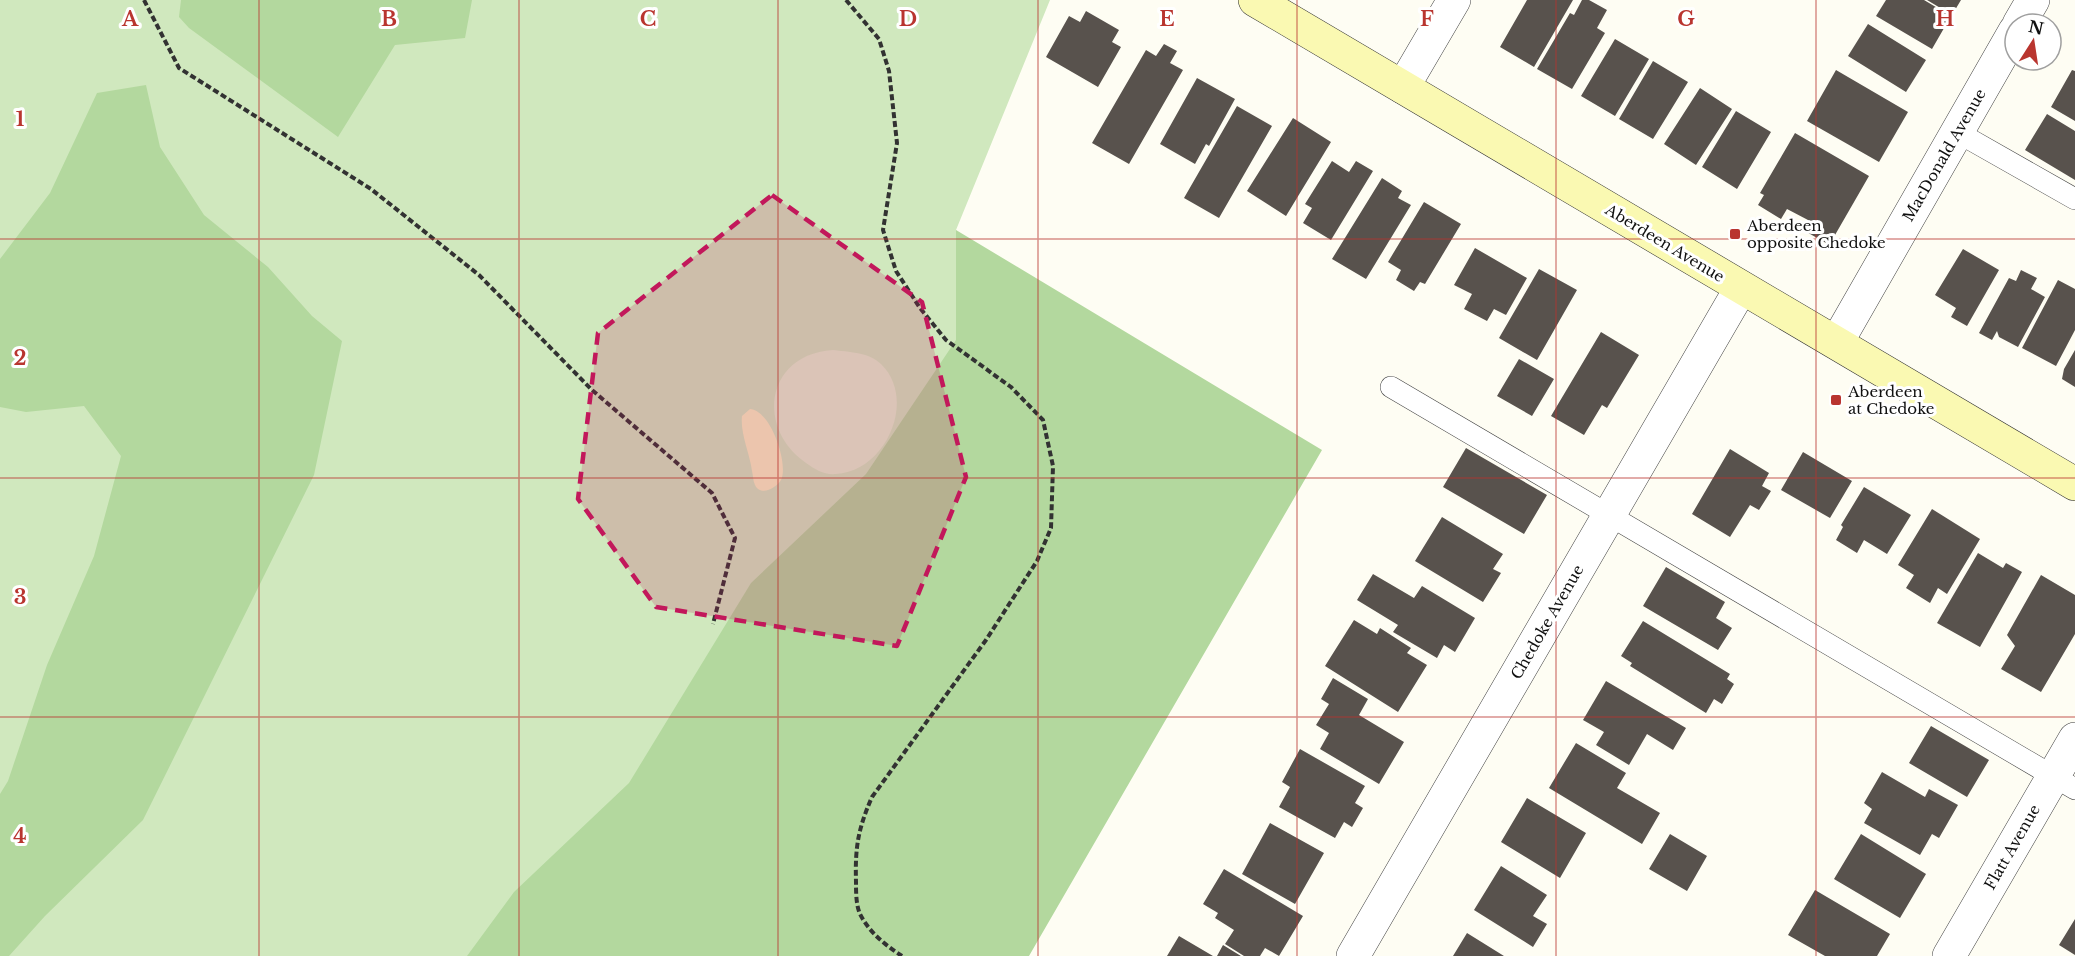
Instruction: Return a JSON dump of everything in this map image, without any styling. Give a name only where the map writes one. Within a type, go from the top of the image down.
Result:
[{"type":"main road","name":"Aberdeen Avenue","points":[[1255,0],[2075,484]]},
{"type":"street","points":[[1403,87],[1454,0]]},
{"type":"street","name":"MacDonald Avenue","points":[[1837,342],[2003,52]]},
{"type":"street","name":"Chedoke Avenue","points":[[1353,956],[1741,288]]},
{"type":"street","name":"Flatt Avenue","points":[[1949,956],[2064,783],[2075,739]]},
{"type":"lane","points":[[1957,132],[2075,199]]},
{"type":"lane","points":[[1391,387],[2064,783]]},
{"type":"path","points":[[144,0],[179,68],[371,189],[479,275],[592,390],[712,493],[735,538],[713,624]]},
{"type":"path","points":[[846,0],[879,39],[890,71],[897,144],[884,230],[897,271],[920,308],[946,340],[1011,387],[1043,420],[1053,466],[1051,528],[1037,561],[986,640],[872,797],[862,821],[855,849],[856,891],[860,913],[882,943],[902,956]]},
{"type":"highlighted area","points":[[772,195],[922,302],[966,477],[897,646],[656,607],[578,499],[598,333]]},
{"type":"green space","points":[[0,0],[1050,0],[956,230],[1003,345],[584,956],[0,956]]},
{"type":"green space","points":[[181,0],[472,0],[465,38],[395,45],[338,137],[189,28],[179,17]]},
{"type":"green space","points":[[146,85],[160,147],[204,215],[268,267],[312,316],[342,341],[314,475],[143,820],[45,916],[9,956],[0,956],[0,794],[8,781],[47,665],[94,556],[121,456],[84,406],[26,412],[0,407],[0,259],[50,193],[97,93]]},
{"type":"green space","points":[[956,230],[1322,450],[1029,956],[467,956],[514,892],[629,783],[751,583],[866,474],[956,340]]},
{"type":"green space","points":[[833,350],[858,353],[876,360],[892,379],[896,396],[896,414],[891,432],[882,448],[869,461],[854,470],[836,474],[824,473],[813,468],[790,448],[779,431],[774,413],[775,395],[782,378],[793,364],[811,355]]},
{"type":"sand","points":[[750,409],[765,418],[780,451],[783,473],[781,480],[776,486],[765,491],[758,489],[754,483],[742,429],[742,416]]},
{"type":"building","points":[[1527,0],[1573,0],[1534,67],[1500,47]]},
{"type":"building","points":[[1582,0],[1589,0],[1607,10],[1597,28],[1605,33],[1572,89],[1537,69],[1570,13],[1574,15]]},
{"type":"building","points":[[1886,0],[1924,0],[1951,16],[1932,49],[1876,16]]},
{"type":"building","points":[[1927,0],[1961,0],[1952,15]]},
{"type":"building","points":[[1086,11],[1119,30],[1112,42],[1121,47],[1098,87],[1046,57],[1069,16],[1080,22]]},
{"type":"building","points":[[1868,24],[1926,60],[1906,92],[1848,56]]},
{"type":"building","points":[[1615,39],[1649,59],[1615,116],[1581,96]]},
{"type":"building","points":[[1164,44],[1177,51],[1170,63],[1183,70],[1129,164],[1092,143],[1146,50],[1156,56]]},
{"type":"building","points":[[1653,61],[1688,82],[1653,139],[1619,119]]},
{"type":"building","points":[[1836,70],[1908,112],[1879,162],[1807,121]]},
{"type":"building","points":[[2072,70],[2075,71],[2075,121],[2051,107]]},
{"type":"building","points":[[1197,78],[1235,99],[1209,146],[1206,144],[1195,164],[1160,144]]},
{"type":"building","points":[[1700,88],[1732,109],[1696,165],[1664,144]]},
{"type":"building","points":[[1237,106],[1272,126],[1219,218],[1184,198]]},
{"type":"building","points":[[1736,111],[1771,132],[1737,189],[1702,167]]},
{"type":"building","points":[[2047,114],[2075,131],[2075,180],[2025,150]]},
{"type":"building","points":[[1293,118],[1331,142],[1286,216],[1247,191]]},
{"type":"building","points":[[1795,133],[1869,176],[1835,235],[1832,234],[1826,243],[1803,230],[1808,220],[1787,209],[1781,219],[1758,205],[1764,195],[1760,193]]},
{"type":"building","points":[[1332,161],[1349,172],[1356,161],[1373,171],[1331,240],[1303,223],[1312,208],[1305,204]]},
{"type":"building","points":[[1382,178],[1402,191],[1398,198],[1411,205],[1366,279],[1332,259]]},
{"type":"building","points":[[1424,202],[1461,224],[1425,284],[1420,282],[1414,291],[1396,280],[1401,270],[1388,262]]},
{"type":"building","points":[[1475,248],[1527,278],[1506,315],[1494,309],[1487,321],[1464,309],[1472,294],[1454,285]]},
{"type":"building","points":[[1963,249],[1999,270],[1967,326],[1951,317],[1956,308],[1935,295]]},
{"type":"building","points":[[1539,269],[1577,290],[1537,360],[1499,338]]},
{"type":"building","points":[[2021,270],[2037,278],[2031,289],[2045,297],[2018,347],[1999,337],[1997,331],[1992,340],[1979,333],[2009,278],[2016,281]]},
{"type":"building","points":[[2058,280],[2075,289],[2075,330],[2056,366],[2022,348]]},
{"type":"building","points":[[1601,332],[1639,355],[1607,408],[1602,405],[1584,435],[1551,416]]},
{"type":"building","points":[[2075,350],[2075,387],[2062,379],[2064,369]]},
{"type":"building","points":[[1519,359],[1554,379],[1532,416],[1497,396]]},
{"type":"building","points":[[1466,448],[1547,495],[1524,534],[1443,487]]},
{"type":"building","points":[[1730,449],[1769,473],[1762,486],[1771,491],[1759,510],[1750,505],[1730,537],[1692,514]]},
{"type":"building","points":[[1803,452],[1852,481],[1830,518],[1781,490]]},
{"type":"building","points":[[1864,487],[1911,515],[1887,554],[1864,540],[1857,553],[1836,540],[1843,527],[1841,525]]},
{"type":"building","points":[[1932,509],[1980,539],[1947,594],[1938,588],[1930,603],[1906,588],[1914,575],[1898,565]]},
{"type":"building","points":[[1442,517],[1503,554],[1493,569],[1501,573],[1483,602],[1415,561]]},
{"type":"building","points":[[1978,553],[2003,568],[2006,563],[2022,572],[1980,647],[1937,623]]},
{"type":"building","points":[[1666,567],[1725,602],[1716,618],[1732,628],[1718,650],[1643,606]]},
{"type":"building","points":[[1373,574],[1414,598],[1422,586],[1475,618],[1455,652],[1444,645],[1437,658],[1393,632],[1398,625],[1357,600]]},
{"type":"building","points":[[2041,575],[2075,595],[2075,634],[2041,692],[2001,669],[2015,646],[2007,635]]},
{"type":"building","points":[[1354,620],[1377,634],[1380,628],[1411,648],[1407,653],[1427,665],[1398,712],[1325,666]]},
{"type":"building","points":[[1643,621],[1730,674],[1727,679],[1734,684],[1722,704],[1714,699],[1706,713],[1630,666],[1632,663],[1621,656]]},
{"type":"building","points":[[1333,678],[1368,699],[1359,715],[1404,742],[1379,784],[1320,749],[1329,733],[1316,725],[1329,704],[1321,699]]},
{"type":"building","points":[[1606,681],[1686,728],[1673,750],[1647,734],[1629,765],[1596,745],[1604,732],[1583,720]]},
{"type":"building","points":[[1931,726],[1989,760],[1967,797],[1909,763]]},
{"type":"building","points":[[1576,743],[1626,773],[1617,788],[1660,813],[1642,844],[1549,788]]},
{"type":"building","points":[[1300,749],[1365,786],[1355,803],[1363,808],[1352,827],[1344,822],[1335,838],[1279,807],[1290,787],[1282,782]]},
{"type":"building","points":[[1882,772],[1925,797],[1929,789],[1958,805],[1939,838],[1932,834],[1920,855],[1864,823],[1872,809],[1864,803]]},
{"type":"building","points":[[1527,798],[1586,833],[1560,878],[1501,842]]},
{"type":"building","points":[[1270,823],[1324,853],[1295,904],[1242,874]]},
{"type":"building","points":[[1670,834],[1707,856],[1687,891],[1649,869]]},
{"type":"building","points":[[1861,834],[1926,874],[1900,918],[1834,879]]},
{"type":"building","points":[[1501,866],[1547,895],[1533,916],[1547,924],[1533,947],[1474,910]]},
{"type":"building","points":[[1224,869],[1303,916],[1279,956],[1265,948],[1260,956],[1244,956],[1225,944],[1234,930],[1215,918],[1218,913],[1203,904]]},
{"type":"building","points":[[1815,890],[1890,934],[1877,956],[1825,956],[1788,935]]},
{"type":"building","points":[[2075,919],[2075,955],[2059,945]]},
{"type":"building","points":[[1467,933],[1504,956],[1453,956]]},
{"type":"building","points":[[1179,936],[1213,956],[1167,956]]},
{"type":"building","points":[[1223,945],[1241,956],[1217,956]]},
{"type":"place","name":"Aberdeen opposite Chedoke","points":[[1735,234]]},
{"type":"place","name":"Aberdeen at Chedoke","points":[[1836,400]]}]
